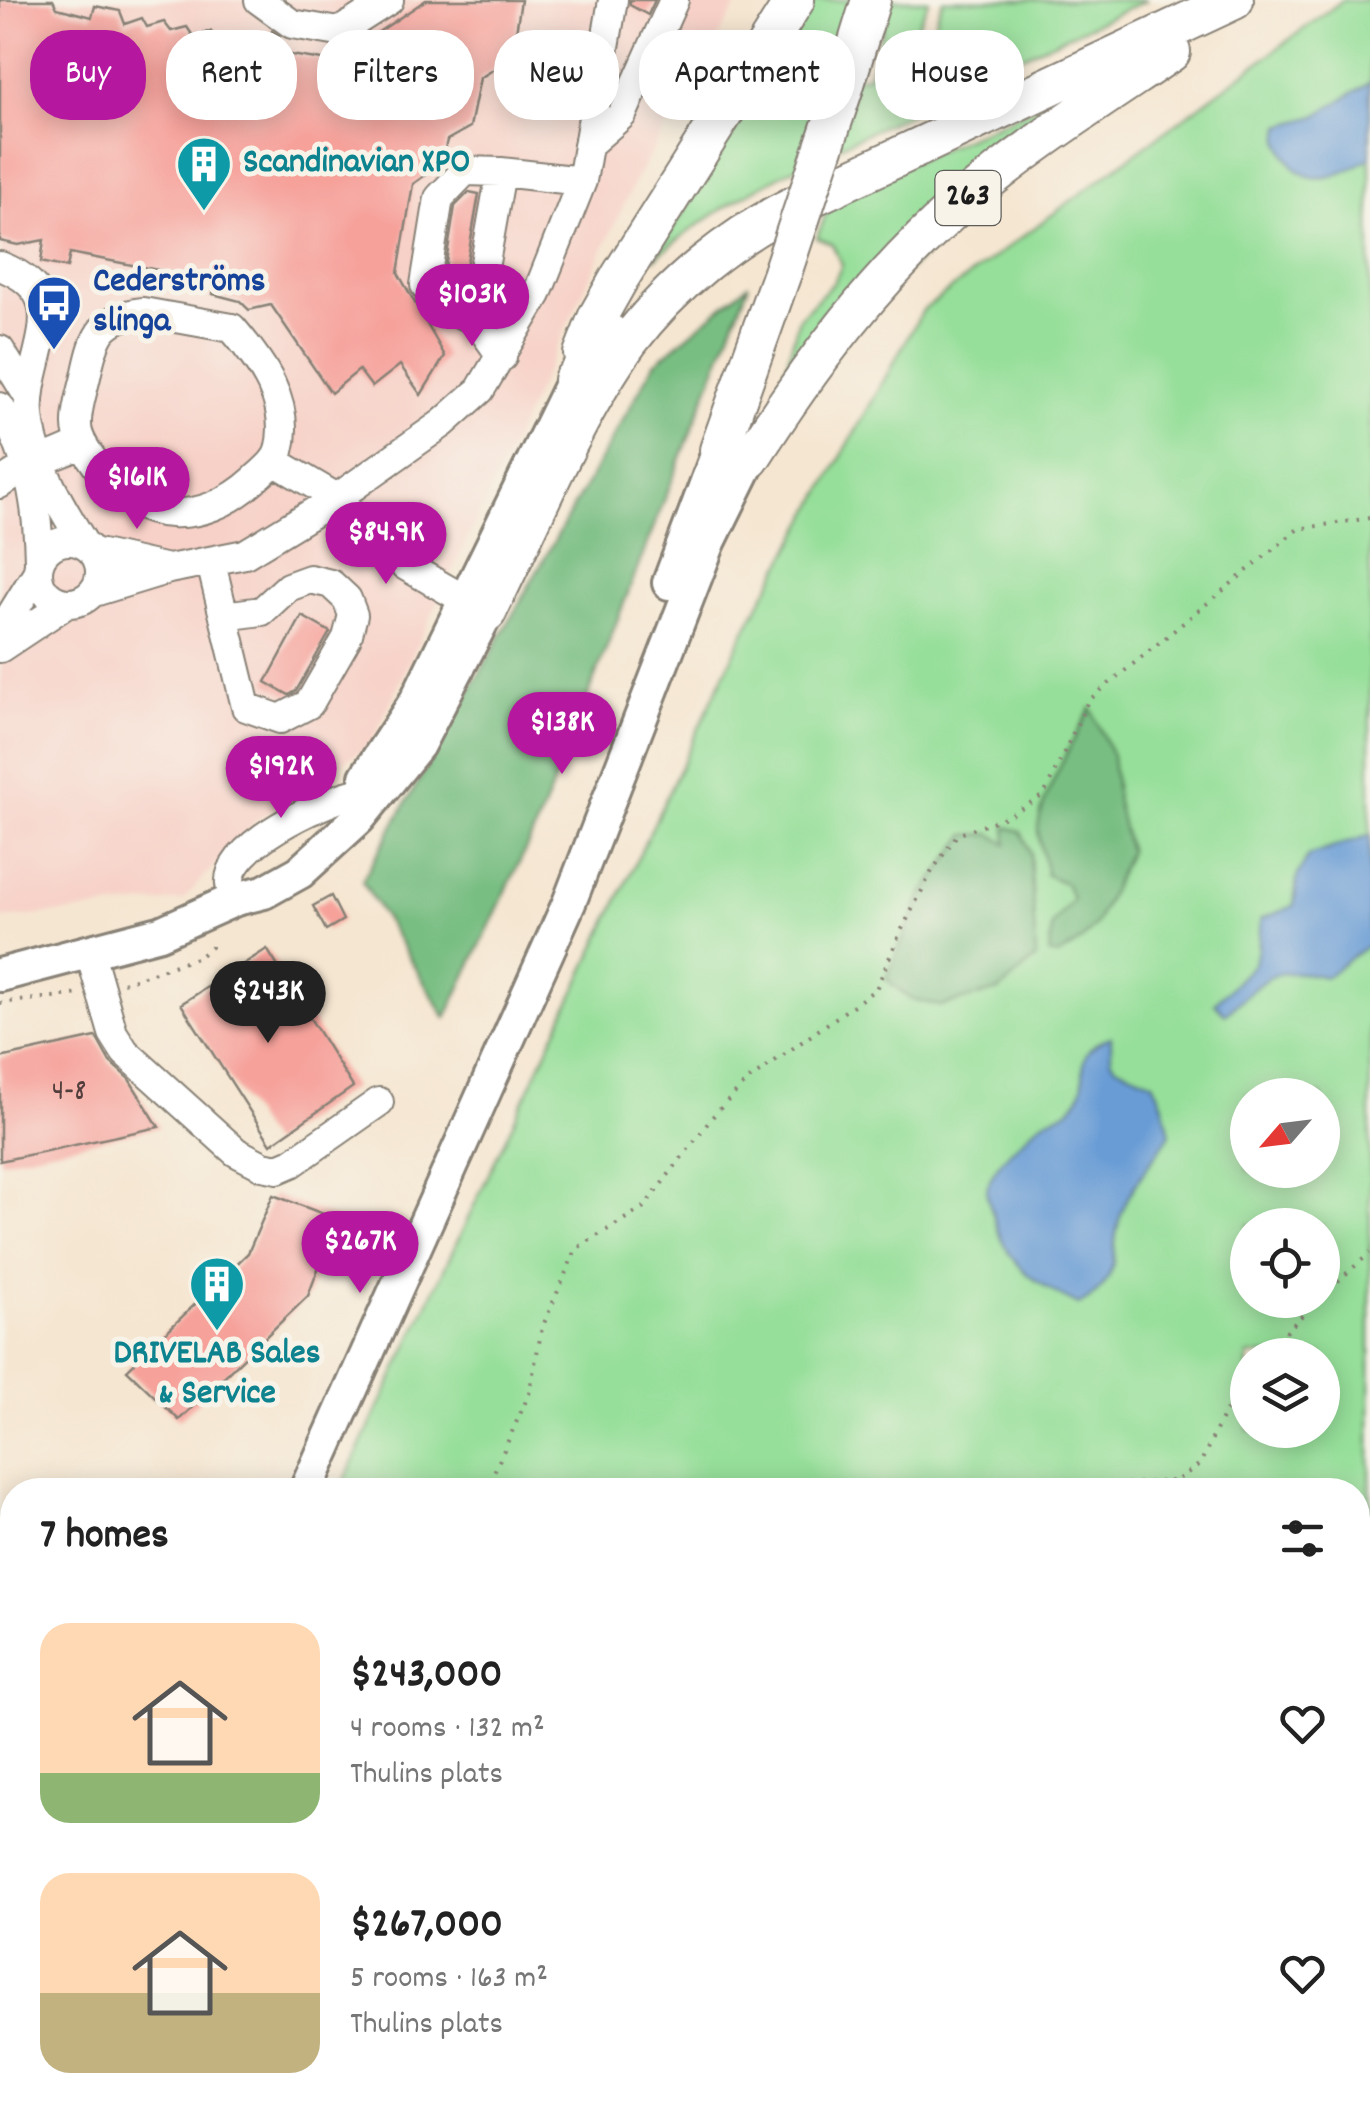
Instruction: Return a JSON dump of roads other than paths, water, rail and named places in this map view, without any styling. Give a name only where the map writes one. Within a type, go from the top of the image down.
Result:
[{"type":"highway","points":[[573,380],[598,316],[620,277],[795,0]]},
{"type":"highway","name":"263","points":[[734,455],[783,270],[871,0]]},
{"type":"highway","points":[[573,380],[669,268],[758,200],[1185,0]]},
{"type":"highway","points":[[476,606],[611,369],[651,316],[714,256],[762,222],[793,206],[1234,0]]},
{"type":"highway","name":"263","points":[[734,455],[884,278],[962,202],[1044,138],[1246,0]]},
{"type":"main road","points":[[0,974],[160,933],[236,899],[264,892],[300,872],[368,808],[418,745],[573,380]]},
{"type":"main road","name":"263","points":[[311,1478],[570,903],[709,542],[734,455]]},
{"type":"main road","points":[[236,899],[254,879],[321,828],[353,794],[392,741],[476,606]]},
{"type":"street","points":[[259,0],[292,24],[339,32],[389,0]]},
{"type":"street","points":[[0,648],[66,604],[78,603],[94,592],[169,569],[244,554],[338,498],[443,422],[480,390],[537,294],[582,181],[613,0]]},
{"type":"street","points":[[590,143],[622,116],[674,0]]},
{"type":"street","points":[[502,357],[475,320],[438,306],[425,286],[438,198],[465,172],[582,181]]},
{"type":"street","points":[[475,320],[501,172]]},
{"type":"street","points":[[0,266],[20,274],[37,290],[44,307],[40,351],[28,396],[38,507],[38,568],[46,595],[66,604]]},
{"type":"street","points":[[143,312],[232,328],[263,365],[281,421],[279,452],[274,461],[224,504],[191,514],[153,512],[125,497],[103,475],[82,443],[77,426],[96,338],[118,315],[143,312]]},
{"type":"street","points":[[0,350],[28,396]]},
{"type":"street","points":[[0,407],[88,548],[100,574],[94,592]]},
{"type":"street","points":[[0,484],[34,463],[82,443]]},
{"type":"street","points":[[274,461],[338,498],[394,557],[476,606]]},
{"type":"street","points":[[0,632],[46,550],[57,543],[70,540],[169,569]]},
{"type":"street","points":[[211,563],[246,707],[280,720],[309,704],[346,638],[353,615],[347,599],[331,584],[310,580],[288,586],[262,611],[224,616]]},
{"type":"street","points":[[90,953],[113,1033],[125,1052],[236,1152],[278,1169],[379,1102]]},
{"type":"water","points":[[1370,82],[1370,158],[1325,177],[1304,175],[1295,168],[1281,145],[1281,126],[1316,116]]},
{"type":"water","points":[[1370,835],[1369,944],[1326,977],[1292,973],[1270,977],[1225,1014],[1215,1003],[1253,965],[1261,919],[1294,906],[1297,877],[1308,856]]},
{"type":"water","points":[[1111,1037],[1111,1059],[1116,1066],[1153,1082],[1170,1134],[1127,1199],[1118,1224],[1110,1273],[1095,1294],[1079,1305],[1036,1280],[1014,1259],[998,1231],[987,1188],[996,1168],[1016,1146],[1042,1122],[1075,1103],[1089,1050]]},
{"type":"place","name":"Scandinavian XPO","points":[[204,213]]},
{"type":"place","name":"Cederströms slinga","points":[[54,352]]},
{"type":"place","name":"DRIVELAB Sales & Service","points":[[217,1333]]}]
